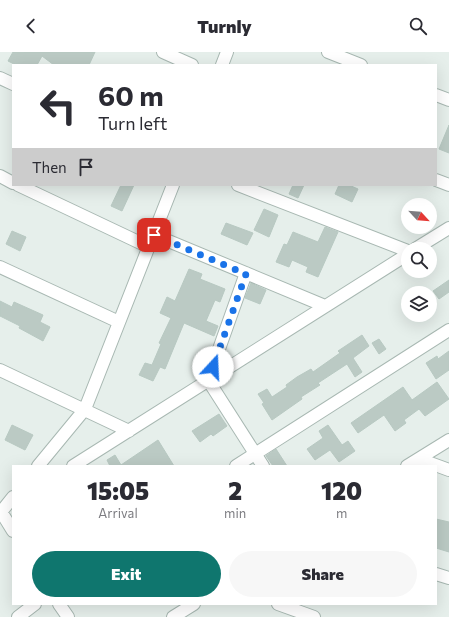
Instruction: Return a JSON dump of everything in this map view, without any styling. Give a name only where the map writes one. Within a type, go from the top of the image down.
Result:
[{"type":"street","points":[[163,52],[190,64]]},
{"type":"street","points":[[222,64],[227,52]]},
{"type":"street","points":[[328,52],[355,59]]},
{"type":"street","points":[[0,78],[12,84]]},
{"type":"street","points":[[437,95],[449,100]]},
{"type":"street","points":[[0,176],[12,182]]},
{"type":"street","points":[[437,180],[449,184]]},
{"type":"street","points":[[20,186],[149,247]]},
{"type":"street","points":[[39,465],[85,409],[173,186]]},
{"type":"street","points":[[241,186],[401,249]]},
{"type":"street","points":[[426,242],[449,228]]},
{"type":"street","points":[[154,235],[325,306]]},
{"type":"street","points":[[75,465],[401,257]]},
{"type":"street","points":[[0,267],[119,322]]},
{"type":"street","points":[[208,380],[246,274]]},
{"type":"street","points":[[237,465],[449,330]]},
{"type":"street","points":[[0,370],[129,431]]},
{"type":"street","points":[[208,380],[262,465]]},
{"type":"street","points":[[410,465],[449,440]]},
{"type":"street","points":[[419,459],[435,465]]},
{"type":"street","points":[[437,466],[449,470]]},
{"type":"street","points":[[0,511],[12,498]]},
{"type":"street","points":[[0,511],[12,505]]},
{"type":"street","points":[[0,511],[12,529]]},
{"type":"street","points":[[437,574],[449,578]]},
{"type":"street","points":[[18,617],[34,605]]},
{"type":"street","points":[[60,605],[68,617]]},
{"type":"street","points":[[173,617],[192,605]]},
{"type":"street","points":[[282,605],[311,613]]},
{"type":"building","points":[[13,52],[95,52],[89,64],[53,64],[42,56],[38,64],[14,64],[8,61]]},
{"type":"building","points":[[449,125],[449,153],[439,149]]},
{"type":"building","points":[[121,186],[134,186],[122,211],[111,206]]},
{"type":"building","points":[[293,186],[304,186],[298,198],[289,194]]},
{"type":"building","points":[[339,186],[351,186],[358,189],[352,202],[335,194]]},
{"type":"building","points":[[264,209],[278,215],[269,237],[254,230]]},
{"type":"building","points":[[226,223],[253,233],[247,245],[221,234]]},
{"type":"building","points":[[325,227],[338,232],[318,277],[306,272],[308,267],[292,260],[289,267],[276,262],[284,244],[287,245],[293,232],[318,242]]},
{"type":"building","points":[[12,231],[26,237],[20,251],[6,244]]},
{"type":"building","points":[[189,269],[202,274],[200,279],[225,289],[220,302],[215,300],[206,321],[218,326],[214,336],[184,323],[165,369],[160,367],[153,381],[139,375],[145,363],[152,365],[161,344],[159,343],[171,318],[160,313],[167,297],[175,301]]},
{"type":"building","points":[[449,280],[449,292],[439,299],[437,296],[437,288]]},
{"type":"building","points":[[251,283],[266,290],[260,304],[245,298]]},
{"type":"building","points":[[0,301],[12,307],[14,302],[43,315],[40,322],[50,327],[43,341],[19,328],[20,326],[0,316]]},
{"type":"building","points":[[362,335],[369,346],[353,358],[362,372],[355,377],[347,364],[318,383],[320,385],[301,397],[302,399],[272,420],[262,404],[264,403],[258,394],[267,389],[272,397],[287,387],[286,385],[297,377],[311,369],[313,372],[340,353],[338,351]]},
{"type":"building","points":[[379,339],[386,349],[379,354],[372,343]]},
{"type":"building","points":[[449,351],[449,370],[436,379],[426,363],[437,356],[438,359]]},
{"type":"building","points":[[437,382],[449,399],[425,416],[419,409],[404,420],[406,423],[395,431],[384,415],[358,433],[351,423],[403,387],[412,400]]},
{"type":"building","points":[[219,414],[227,426],[213,436],[211,434],[200,442],[192,431]]},
{"type":"building","points":[[12,425],[33,435],[25,450],[5,440]]},
{"type":"building","points":[[328,425],[342,445],[348,441],[355,451],[339,462],[330,450],[315,460],[307,449],[323,438],[319,431]]},
{"type":"building","points":[[158,440],[173,465],[121,465]]},
{"type":"building","points":[[276,449],[286,465],[272,465],[266,456]]},
{"type":"building","points":[[115,455],[121,465],[110,465],[107,460]]},
{"type":"building","points":[[437,519],[449,522],[449,552],[437,548]]},
{"type":"route","points":[[154,235],[246,274],[213,367]]}]
